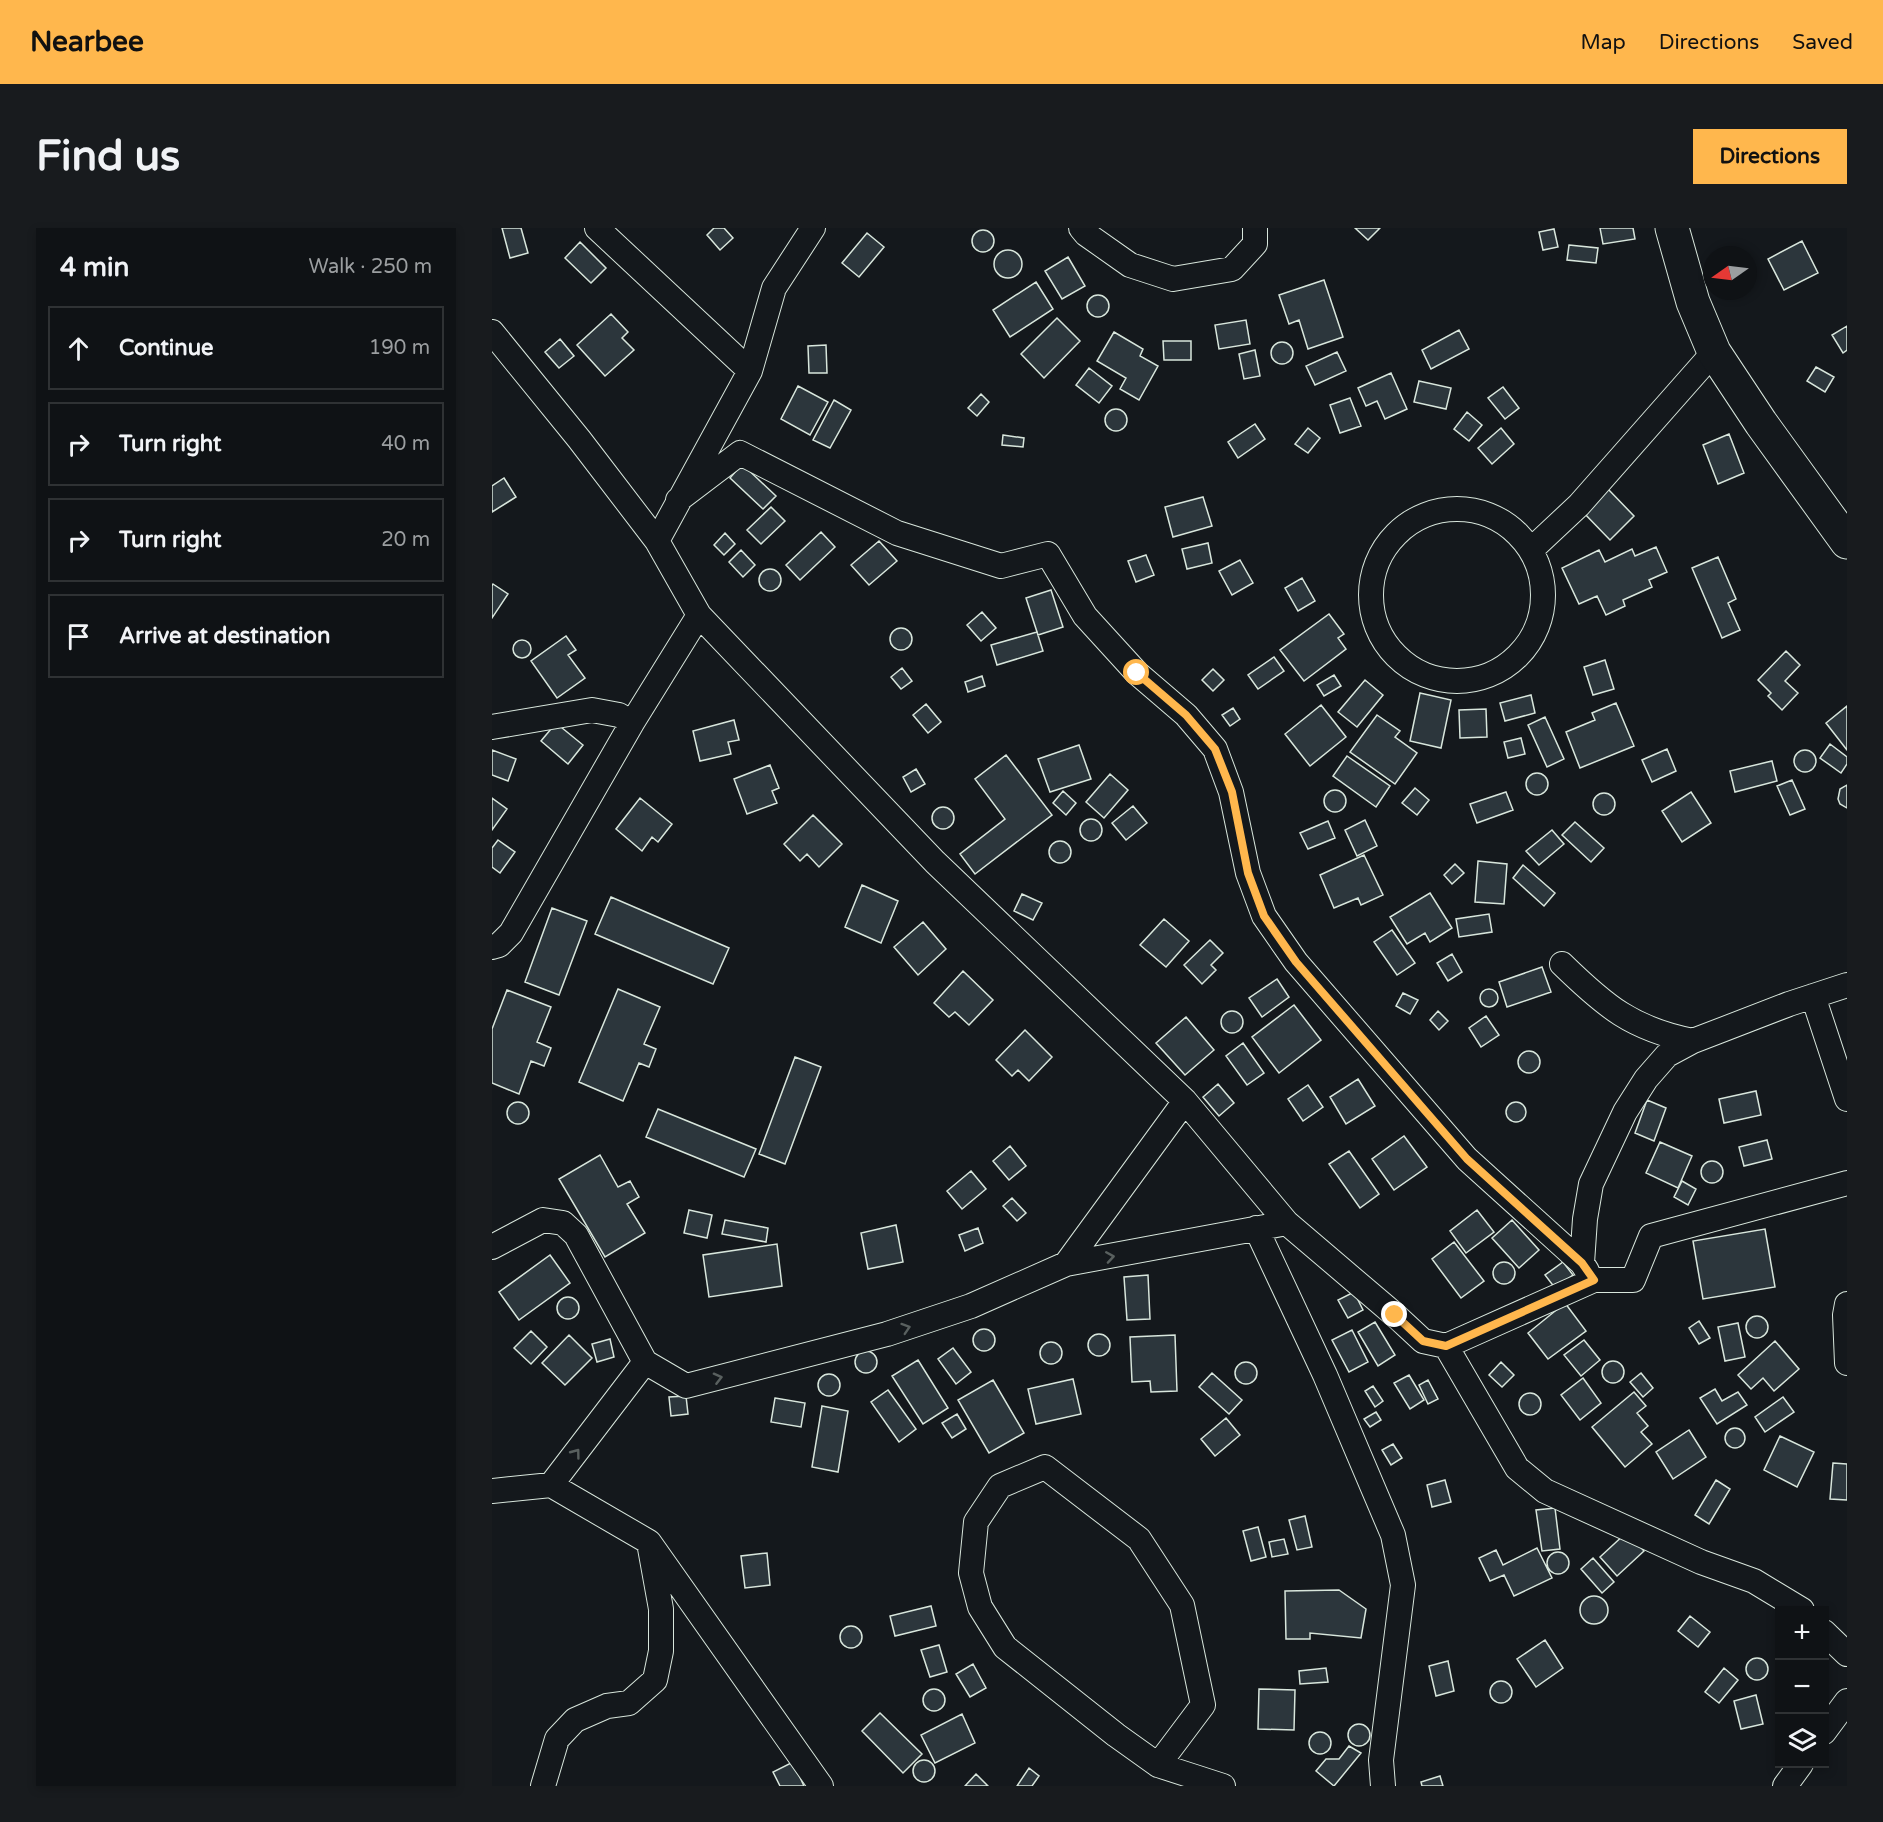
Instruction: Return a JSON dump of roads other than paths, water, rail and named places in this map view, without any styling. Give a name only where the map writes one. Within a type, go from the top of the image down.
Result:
[{"type":"street","points":[[597,228],[750,372]]},
{"type":"street","points":[[657,541],[750,372],[774,288],[813,228]]},
{"type":"street","points":[[1081,228],[1130,265],[1173,279],[1232,269],[1255,244],[1255,228]]},
{"type":"street","points":[[1672,228],[1693,302],[1714,352],[1761,423],[1847,542]]},
{"type":"street","points":[[492,332],[579,439],[657,541],[699,615],[935,862],[1185,1101],[1287,1223],[1423,1341],[1446,1346],[1588,1271]]},
{"type":"street","points":[[1532,550],[1579,505],[1714,352]]},
{"type":"street","points":[[678,500],[740,453],[897,534],[1000,566],[1048,554],[1085,616],[1137,673],[1186,715],[1215,749],[1232,792],[1248,873],[1264,916],[1296,962],[1467,1159],[1588,1271],[1633,1280],[1651,1236],[1847,1183]]},
{"type":"street","points":[[1444,508],[1478,510],[1509,525],[1532,550],[1543,582],[1541,616],[1527,647],[1502,670],[1470,682],[1436,680],[1405,665],[1382,640],[1371,608],[1372,574],[1387,543],[1412,520],[1444,508]]},
{"type":"street","points":[[492,947],[499,945],[511,933],[632,723],[699,615]]},
{"type":"street","points":[[492,727],[592,710],[619,715],[632,723]]},
{"type":"street","points":[[1562,964],[1597,999],[1627,1018],[1663,1035],[1693,1041]]},
{"type":"street","points":[[1588,1271],[1585,1219],[1591,1184],[1625,1112],[1646,1078],[1667,1055],[1693,1041],[1847,985]]},
{"type":"street","points":[[1814,996],[1847,1099]]},
{"type":"street","points":[[1066,1264],[1185,1101]]},
{"type":"street","points":[[492,1246],[543,1220],[563,1223],[576,1235],[645,1362],[686,1386],[887,1334],[971,1306],[1066,1264],[1287,1223]]},
{"type":"street","points":[[1256,1228],[1325,1375],[1393,1535],[1404,1585],[1381,1760],[1383,1786]]},
{"type":"street","points":[[1847,1304],[1845,1316],[1847,1363]]},
{"type":"street","points":[[1446,1346],[1517,1468],[1545,1491],[1701,1562],[1754,1581],[1794,1606]]},
{"type":"street","points":[[551,1485],[645,1362]]},
{"type":"street","points":[[1158,1765],[1203,1705],[1182,1605],[1139,1539],[1045,1467],[1000,1486],[976,1522],[971,1573],[980,1607],[1005,1647],[1116,1735],[1158,1765],[1223,1786]]},
{"type":"street","points":[[492,1491],[551,1485],[649,1542],[821,1786]]},
{"type":"street","points":[[543,1786],[557,1739],[575,1720],[607,1706],[629,1703],[655,1680],[661,1650],[661,1609],[649,1542]]},
{"type":"street","points":[[1829,1637],[1847,1653]]},
{"type":"street","points":[[1829,1725],[1847,1701]]},
{"type":"street","points":[[1785,1786],[1798,1768]]}]
